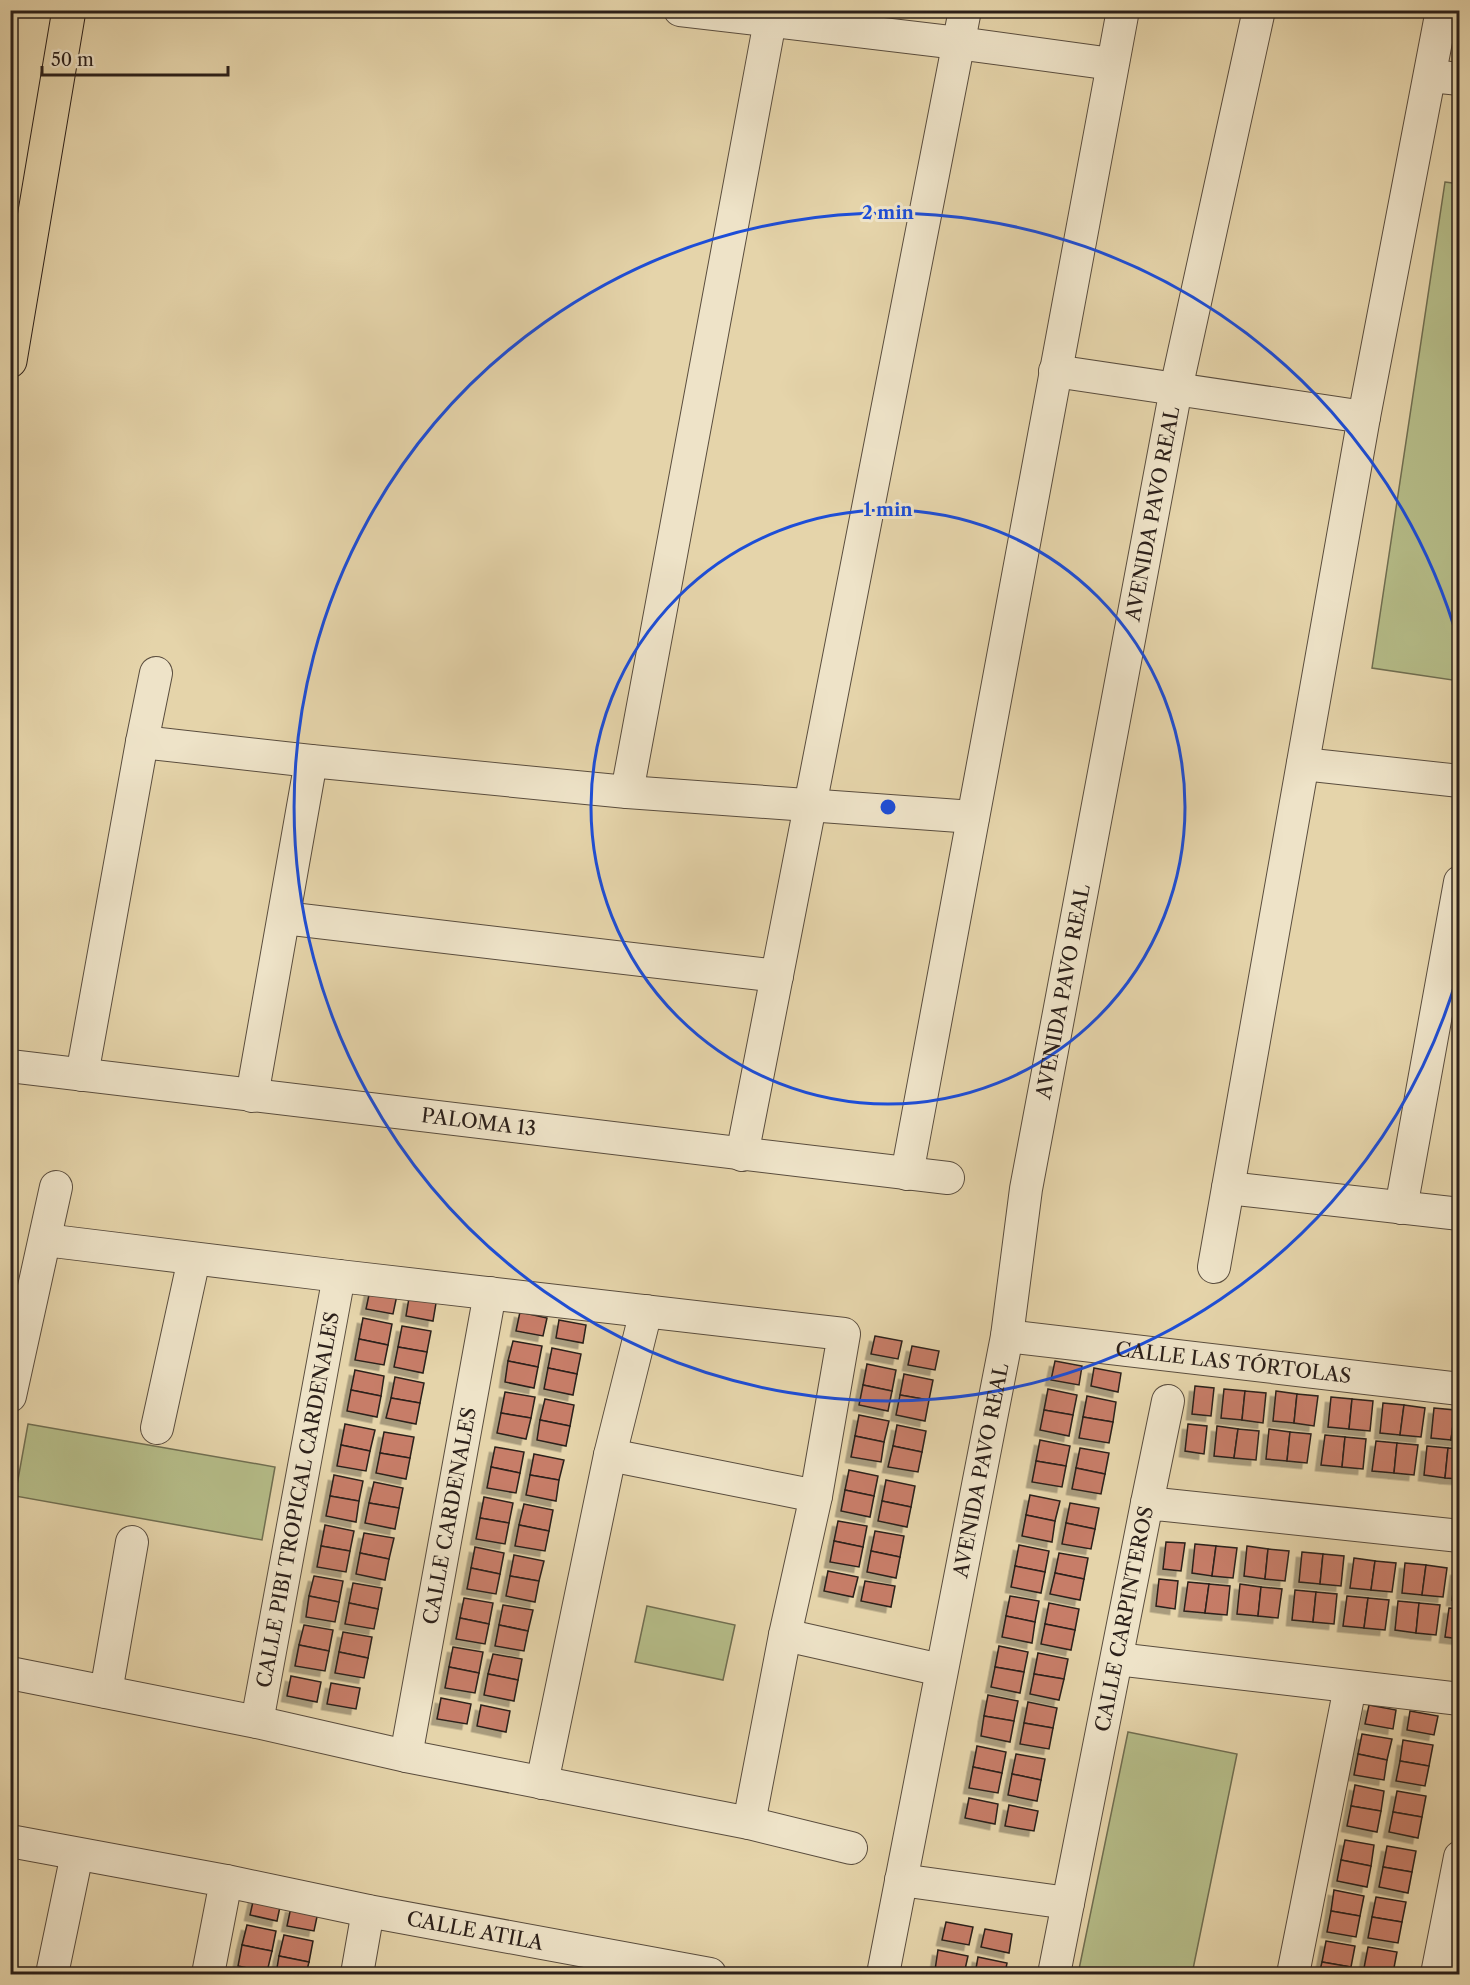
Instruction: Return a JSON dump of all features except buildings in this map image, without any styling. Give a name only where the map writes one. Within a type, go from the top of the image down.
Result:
[{"type":"main road","points":[[10,361],[69,10]]},
{"type":"street","points":[[680,10],[1112,64]]},
{"type":"street","points":[[742,1155],[965,10]]},
{"type":"street","points":[[907,1174],[1123,10]]},
{"type":"street","name":"AVENIDA PAVO REAL","points":[[883,1974],[1007,1336],[1026,1189],[1176,389],[1259,10]]},
{"type":"street","points":[[1214,1267],[1365,417],[1445,77],[1442,10]]},
{"type":"street","points":[[627,792],[770,21]]},
{"type":"street","points":[[1055,371],[1365,417]]},
{"type":"street","points":[[82,1075],[156,672]]},
{"type":"street","points":[[142,742],[627,792],[973,817]]},
{"type":"street","points":[[252,1096],[311,761]]},
{"type":"street","points":[[1303,764],[1460,781]]},
{"type":"street","points":[[1401,1208],[1460,882]]},
{"type":"street","points":[[284,918],[777,976]]},
{"type":"street","name":"PALOMA 13","points":[[10,1066],[948,1178]]},
{"type":"street","points":[[10,1396],[56,1187]]},
{"type":"street","points":[[1228,1188],[1460,1214]]},
{"type":"street","points":[[45,1240],[844,1334],[816,1496],[785,1635],[749,1823]]},
{"type":"street","points":[[157,1428],[194,1259]]},
{"type":"street","name":"CALLE PIBI TROPICAL CARDENALES","points":[[257,1722],[339,1276]]},
{"type":"street","name":"CALLE CARDENALES","points":[[406,1756],[490,1293]]},
{"type":"street","points":[[542,1783],[610,1455],[646,1311]]},
{"type":"street","name":"CALLE LAS TÓRTOLAS","points":[[1007,1336],[1460,1389]]},
{"type":"street","points":[[1148,1503],[1168,1401]]},
{"type":"street","points":[[610,1455],[816,1496]]},
{"type":"street","name":"CALLE CARPINTEROS","points":[[1054,1974],[1148,1503],[1460,1536]]},
{"type":"street","points":[[106,1692],[132,1542]]},
{"type":"street","points":[[785,1635],[941,1670]]},
{"type":"street","points":[[1116,1659],[1460,1699]]},
{"type":"street","points":[[10,1673],[257,1722],[406,1756],[749,1823],[851,1848]]},
{"type":"street","points":[[1293,1974],[1350,1686]]},
{"type":"street","name":"CALLE ATILA","points":[[10,1841],[225,1881],[368,1911],[578,1963],[710,1974]]},
{"type":"street","points":[[52,1974],[77,1854]]},
{"type":"street","points":[[1437,1974],[1460,1857]]},
{"type":"street","points":[[901,1880],[1068,1903]]},
{"type":"street","points":[[208,1974],[225,1881]]},
{"type":"street","points":[[357,1974],[368,1911]]},
{"type":"green space","points":[[1445,182],[1460,184],[1459,681],[1372,668]]},
{"type":"green space","points":[[28,1424],[275,1467],[262,1540],[15,1496]]},
{"type":"green space","points":[[647,1606],[735,1625],[723,1680],[635,1662]]},
{"type":"green space","points":[[1128,1732],[1237,1754],[1192,1974],[1078,1974]]}]
